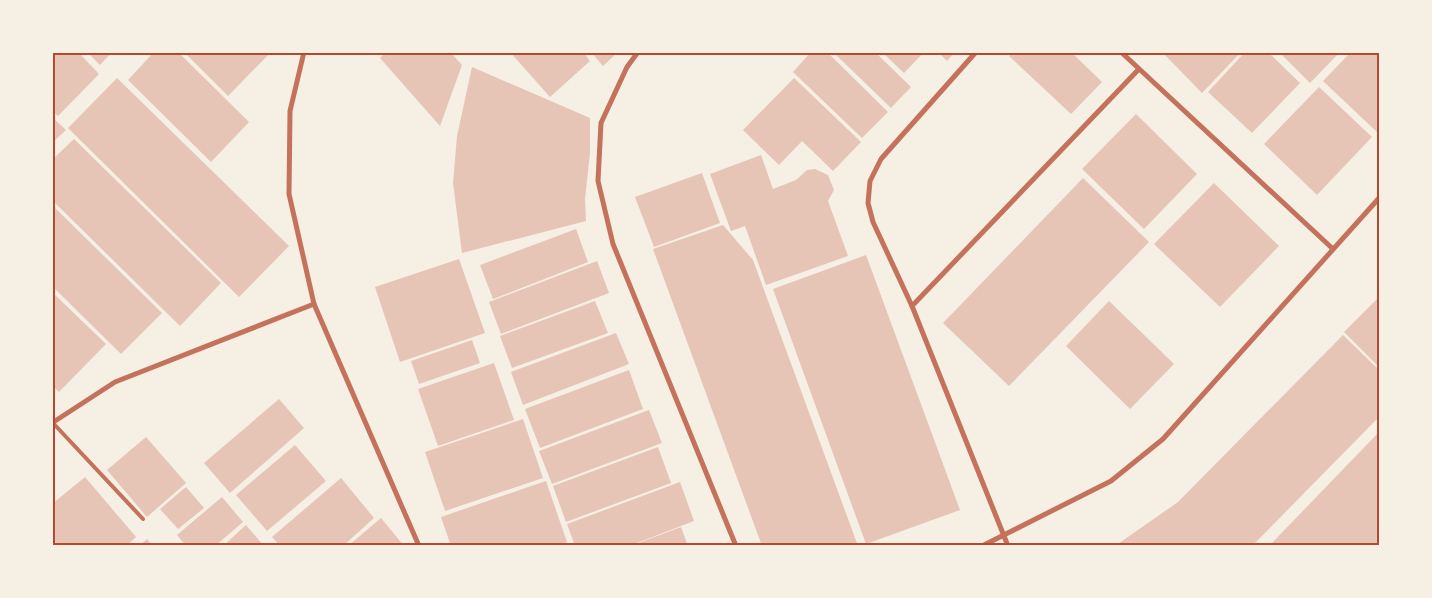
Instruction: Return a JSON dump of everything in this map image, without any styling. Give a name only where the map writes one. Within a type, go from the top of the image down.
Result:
[{"type":"street","points":[[304,52],[290,111],[290,194],[314,304],[419,546]]},
{"type":"street","points":[[638,52],[627,67],[601,123],[598,181],[613,244],[736,546]]},
{"type":"street","points":[[976,52],[880,159],[870,181],[868,203],[873,222],[912,306],[1008,546]]},
{"type":"street","points":[[1121,52],[1332,248]]},
{"type":"street","points":[[912,306],[1139,69]]},
{"type":"street","points":[[982,546],[1111,481],[1163,440],[1332,248],[1380,197]]},
{"type":"street","points":[[53,423],[115,382],[314,304]]},
{"type":"lane","points":[[53,423],[144,519]]},
{"type":"building","points":[[52,52],[78,52],[99,74],[58,116],[52,111]]},
{"type":"building","points":[[87,52],[112,52],[100,65]]},
{"type":"building","points":[[154,52],[178,52],[249,122],[211,162],[128,80]]},
{"type":"building","points":[[184,52],[271,52],[228,96]]},
{"type":"building","points":[[386,52],[450,52],[462,65],[440,126],[380,58]]},
{"type":"building","points":[[510,52],[583,52],[590,61],[550,97]]},
{"type":"building","points":[[591,52],[618,52],[603,66]]},
{"type":"building","points":[[811,52],[827,52],[888,112],[862,138],[793,72]]},
{"type":"building","points":[[833,52],[875,52],[911,87],[891,108]]},
{"type":"building","points":[[882,52],[924,52],[904,73]]},
{"type":"building","points":[[938,52],[955,52],[947,61]]},
{"type":"building","points":[[1013,52],[1071,52],[1102,82],[1071,114],[1009,56]]},
{"type":"building","points":[[1162,52],[1241,52],[1202,93]]},
{"type":"building","points":[[1245,52],[1268,52],[1300,83],[1252,133],[1208,92]]},
{"type":"building","points":[[1279,52],[1340,52],[1310,83]]},
{"type":"building","points":[[1351,52],[1380,52],[1378,133],[1323,81]]},
{"type":"building","points":[[472,67],[590,118],[590,153],[585,199],[586,221],[462,253],[453,183],[457,136]]},
{"type":"building","points":[[117,78],[289,246],[239,297],[68,128]]},
{"type":"building","points":[[794,78],[861,142],[833,171],[802,141],[779,165],[743,130]]},
{"type":"building","points":[[1319,87],[1372,137],[1317,195],[1264,144]]},
{"type":"building","points":[[1136,114],[1197,174],[1144,229],[1082,169]]},
{"type":"building","points":[[52,117],[66,130],[52,143]]},
{"type":"building","points":[[74,139],[221,283],[180,326],[52,200],[52,160]]},
{"type":"building","points":[[761,155],[773,189],[796,180],[807,170],[815,169],[828,175],[834,190],[828,201],[848,256],[766,285],[745,226],[731,231],[710,174]]},
{"type":"building","points":[[702,173],[720,223],[654,247],[635,197]]},
{"type":"building","points":[[1083,178],[1149,242],[1009,386],[943,323]]},
{"type":"building","points":[[1214,183],[1279,246],[1220,307],[1154,244]]},
{"type":"building","points":[[52,205],[162,313],[121,354],[52,286]]},
{"type":"building","points":[[723,225],[753,260],[858,546],[762,546],[653,249]]},
{"type":"building","points":[[576,229],[588,262],[493,299],[480,265]]},
{"type":"building","points":[[866,255],[960,510],[866,544],[773,289]]},
{"type":"building","points":[[459,259],[485,333],[400,362],[375,287]]},
{"type":"building","points":[[597,261],[609,293],[501,334],[489,302]]},
{"type":"building","points":[[52,292],[106,344],[59,392],[52,385]]},
{"type":"building","points":[[1380,296],[1380,368],[1344,332]]},
{"type":"building","points":[[595,301],[608,333],[512,368],[500,336]]},
{"type":"building","points":[[1109,301],[1174,364],[1130,409],[1066,346]]},
{"type":"building","points":[[616,333],[629,364],[523,405],[511,372]]},
{"type":"building","points":[[1343,335],[1380,371],[1380,416],[1252,546],[1115,546],[1178,502]]},
{"type":"building","points":[[472,340],[480,363],[419,384],[411,361]]},
{"type":"building","points":[[494,363],[514,420],[438,446],[418,389]]},
{"type":"building","points":[[629,370],[643,409],[540,448],[525,409]]},
{"type":"building","points":[[279,399],[304,428],[230,493],[204,463]]},
{"type":"building","points":[[649,410],[662,443],[552,484],[539,451]]},
{"type":"building","points":[[523,419],[543,478],[445,511],[425,452]]},
{"type":"building","points":[[1380,431],[1380,539],[1374,546],[1269,546]]},
{"type":"building","points":[[146,437],[186,483],[147,517],[107,470]]},
{"type":"building","points":[[295,445],[326,481],[267,531],[236,495]]},
{"type":"building","points":[[658,447],[671,483],[566,522],[553,486]]},
{"type":"building","points":[[85,477],[136,537],[126,546],[59,546],[52,538],[52,504]]},
{"type":"building","points":[[341,478],[374,518],[343,546],[280,546],[272,537]]},
{"type":"building","points":[[546,481],[567,542],[556,546],[451,546],[441,517]]},
{"type":"building","points":[[680,482],[694,521],[629,546],[575,546],[567,524]]},
{"type":"building","points":[[186,487],[204,508],[178,529],[160,509]]},
{"type":"building","points":[[222,497],[243,522],[215,546],[186,546],[177,535]]},
{"type":"building","points":[[381,518],[404,546],[348,546]]},
{"type":"building","points":[[246,525],[264,546],[223,546]]},
{"type":"building","points":[[681,527],[688,546],[633,546],[633,545]]},
{"type":"building","points":[[147,539],[152,546],[139,546]]}]
